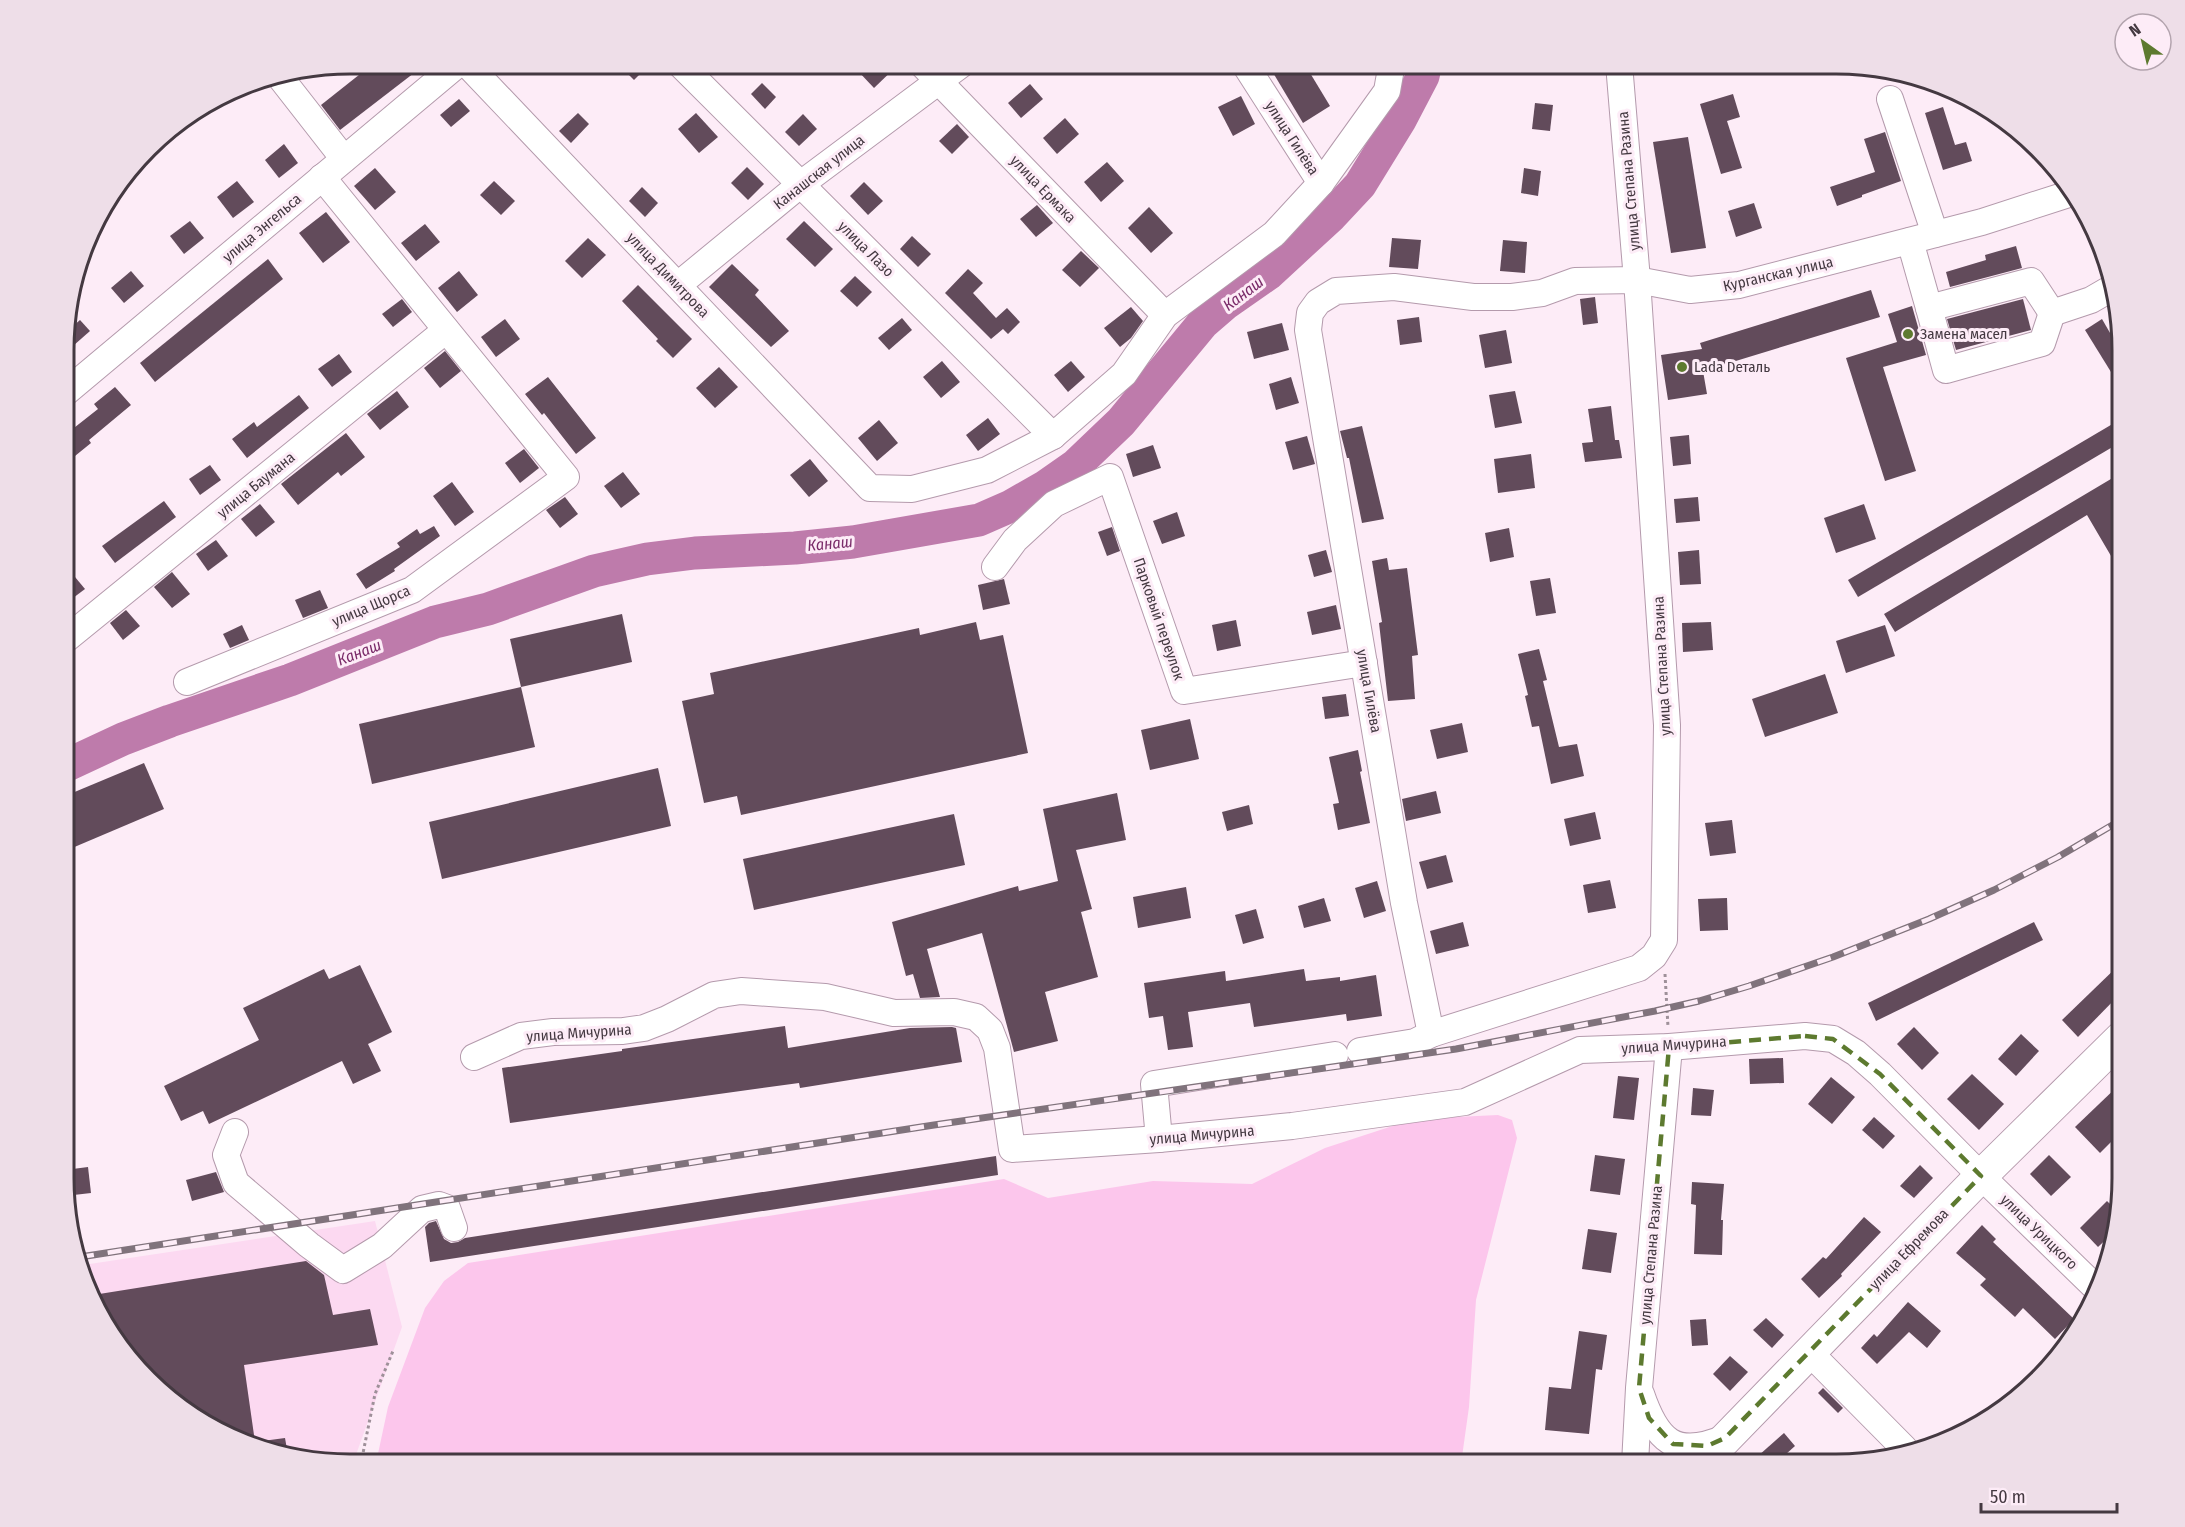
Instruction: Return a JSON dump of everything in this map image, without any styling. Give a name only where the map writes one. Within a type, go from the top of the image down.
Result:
[{"type":"main road","name":"улица Ефремова","points":[[1710,1454],[1981,1176],[2112,1047]]},
{"type":"street","name":"улица Энгельса","points":[[74,385],[446,74]]},
{"type":"street","name":"улица Димитрова","points":[[477,74],[870,488],[912,489],[987,470],[1053,436]]},
{"type":"street","name":"улица Лазо","points":[[690,74],[1053,436]]},
{"type":"street","name":"Канашская улица","points":[[678,285],[801,184],[928,74]]},
{"type":"street","name":"улица Ермака","points":[[932,74],[1165,315]]},
{"type":"street","name":"улица Гилёва","points":[[1251,74],[1321,183]]},
{"type":"street","points":[[1053,436],[1124,374],[1165,315],[1274,234],[1321,183],[1388,91],[1390,74]]},
{"type":"street","name":"улица Степана Разина","points":[[1620,74],[1637,280],[1667,725],[1664,940]]},
{"type":"street","points":[[284,82],[344,159]]},
{"type":"street","points":[[1890,99],[1935,234]]},
{"type":"street","points":[[322,177],[446,330]]},
{"type":"street","name":"Курганская улица","points":[[1312,347],[1308,330],[1310,313],[1318,302],[1336,291],[1394,286],[1473,297],[1512,297],[1542,293],[1575,281],[1637,280],[1690,290],[1739,285],[1982,222],[2065,195]]},
{"type":"street","points":[[1910,241],[1946,370],[2042,343],[2052,313]]},
{"type":"street","points":[[1929,308],[2031,281],[2052,313]]},
{"type":"street","points":[[2052,313],[2091,300],[2105,292]]},
{"type":"street","name":"улица Щорса","points":[[187,682],[412,590],[566,477],[446,330]]},
{"type":"street","name":"улица Баумана","points":[[74,633],[446,330]]},
{"type":"street","name":"улица Гилёва","points":[[1312,347],[1404,903],[1431,1034]]},
{"type":"street","name":"Парковый переулок","points":[[995,567],[1015,540],[1054,504],[1110,477],[1184,691],[1364,663]]},
{"type":"street","points":[[1360,1051],[1415,1042],[1431,1034],[1639,968],[1654,956],[1664,940]]},
{"type":"street","name":"улица Мичурина","points":[[474,1057],[521,1036],[553,1032],[622,1031],[644,1028],[714,995],[741,991],[825,998],[894,1013],[954,1012],[975,1017],[990,1030],[997,1048],[1012,1149],[1159,1139],[1292,1126],[1465,1102],[1580,1050],[1669,1047],[1805,1036],[1833,1039],[1856,1053],[1880,1074],[1981,1176]]},
{"type":"street","name":"улица Степана Разина","points":[[1636,1454],[1639,1388],[1669,1047]]},
{"type":"street","points":[[1159,1139],[1154,1084],[1335,1055]]},
{"type":"street","points":[[235,1132],[226,1155],[236,1183],[309,1245],[343,1270],[382,1246],[422,1209],[439,1205],[447,1208],[454,1228]]},
{"type":"street","name":"улица Урицкого","points":[[1981,1176],[2091,1282]]},
{"type":"street","points":[[1809,1352],[1901,1445]]},
{"type":"street","points":[[1639,1388],[1649,1418],[1661,1434],[1673,1444],[1689,1448],[1707,1446],[1725,1438]]},
{"type":"path","points":[[1664,940],[1669,1047]]},
{"type":"path","points":[[363,1454],[375,1394],[393,1351]]},
{"type":"highlighted area","points":[[1805,1036],[1833,1039],[1880,1074],[1981,1176],[1725,1438],[1707,1446],[1673,1444],[1649,1418],[1639,1388],[1669,1047]]},
{"type":"shaded area","points":[[1498,1115],[1512,1120],[1517,1138],[1476,1300],[1469,1407],[1462,1454],[378,1454],[388,1407],[425,1308],[444,1281],[468,1263],[1004,1179],[1048,1198],[1153,1181],[1252,1184],[1325,1148],[1414,1119]]},
{"type":"shaded area","points":[[375,1221],[402,1327],[356,1454],[313,1451],[278,1444],[227,1425],[196,1407],[154,1373],[131,1346],[110,1316],[88,1264]]},
{"type":"building","points":[[360,74],[413,74],[340,130],[321,105]]},
{"type":"building","points":[[628,74],[640,74],[634,80]]},
{"type":"building","points":[[861,74],[889,74],[874,88]]},
{"type":"building","points":[[1274,74],[1311,74],[1330,106],[1303,123]]},
{"type":"building","points":[[762,83],[776,97],[765,109],[751,94]]},
{"type":"building","points":[[1030,84],[1043,99],[1021,118],[1008,103]]},
{"type":"building","points":[[1733,94],[1740,117],[1727,121],[1742,168],[1721,174],[1700,104]]},
{"type":"building","points":[[1241,96],[1255,124],[1233,136],[1218,107]]},
{"type":"building","points":[[459,99],[470,111],[451,127],[440,115]]},
{"type":"building","points":[[1535,103],[1553,105],[1550,131],[1532,129]]},
{"type":"building","points":[[1943,107],[1955,145],[1966,142],[1972,161],[1943,170],[1925,113]]},
{"type":"building","points":[[578,113],[589,124],[571,143],[559,131]]},
{"type":"building","points":[[696,113],[718,137],[699,153],[678,129]]},
{"type":"building","points":[[803,114],[817,129],[799,146],[785,132]]},
{"type":"building","points":[[1065,118],[1079,134],[1057,154],[1043,138]]},
{"type":"building","points":[[957,124],[969,137],[952,154],[939,141]]},
{"type":"building","points":[[1885,132],[1901,181],[1837,206],[1830,187],[1875,172],[1864,139]]},
{"type":"building","points":[[1688,137],[1706,248],[1671,253],[1653,142]]},
{"type":"building","points":[[284,144],[298,163],[279,178],[265,160]]},
{"type":"building","points":[[1107,162],[1124,181],[1101,202],[1084,182]]},
{"type":"building","points":[[747,167],[764,184],[748,200],[731,183]]},
{"type":"building","points":[[375,168],[396,192],[375,210],[354,186]]},
{"type":"building","points":[[1524,168],[1541,171],[1538,196],[1521,193]]},
{"type":"building","points":[[237,181],[254,202],[233,218],[217,197]]},
{"type":"building","points":[[494,181],[515,201],[501,215],[480,195]]},
{"type":"building","points":[[864,182],[883,201],[868,215],[850,196]]},
{"type":"building","points":[[642,187],[658,203],[645,217],[629,201]]},
{"type":"building","points":[[1754,203],[1762,228],[1736,237],[1728,211]]},
{"type":"building","points":[[1037,205],[1053,223],[1036,237],[1020,219]]},
{"type":"building","points":[[1149,207],[1173,233],[1151,253],[1128,228]]},
{"type":"building","points":[[326,212],[350,242],[323,263],[299,233]]},
{"type":"building","points":[[190,221],[204,238],[184,254],[170,236]]},
{"type":"building","points":[[804,221],[833,249],[815,267],[786,239]]},
{"type":"building","points":[[425,224],[440,242],[416,261],[401,243]]},
{"type":"building","points":[[912,236],[931,254],[918,267],[900,249]]},
{"type":"building","points":[[588,238],[606,255],[582,278],[565,261]]},
{"type":"building","points":[[1392,238],[1421,240],[1418,269],[1389,267]]},
{"type":"building","points":[[1503,240],[1527,242],[1525,273],[1500,271]]},
{"type":"building","points":[[2016,246],[2022,268],[1950,287],[1946,272],[1986,260],[1985,255]]},
{"type":"building","points":[[1081,251],[1099,268],[1080,287],[1062,270]]},
{"type":"building","points":[[268,259],[283,279],[155,382],[140,363]]},
{"type":"building","points":[[732,264],[759,290],[755,295],[789,331],[771,347],[709,287]]},
{"type":"building","points":[[968,269],[983,283],[973,293],[996,318],[1007,308],[1020,322],[1008,334],[1003,329],[991,339],[945,293]]},
{"type":"building","points":[[131,271],[144,286],[124,303],[111,288]]},
{"type":"building","points":[[459,271],[478,295],[457,312],[438,288]]},
{"type":"building","points":[[855,276],[872,292],[857,307],[840,291]]},
{"type":"building","points":[[638,285],[692,339],[673,358],[622,301]]},
{"type":"building","points":[[1871,290],[1880,317],[1703,371],[1707,394],[1668,400],[1661,355],[1702,349],[1700,343]]},
{"type":"building","points":[[1595,297],[1598,323],[1583,325],[1580,299]]},
{"type":"building","points":[[402,299],[412,312],[393,327],[382,314]]},
{"type":"building","points":[[2023,299],[2031,330],[1956,350],[1947,319]]},
{"type":"building","points":[[1912,306],[1926,355],[1883,367],[1916,471],[1885,481],[1846,358],[1897,342],[1888,314]]},
{"type":"building","points":[[1131,307],[1143,321],[1131,338],[1120,347],[1104,328]]},
{"type":"building","points":[[1419,317],[1422,342],[1400,345],[1397,320]]},
{"type":"building","points":[[902,318],[912,330],[889,350],[878,338]]},
{"type":"building","points":[[505,319],[520,339],[496,357],[481,337]]},
{"type":"building","points":[[2102,319],[2111,335],[2112,371],[2111,372],[2085,330]]},
{"type":"building","points":[[80,320],[90,331],[74,345],[74,331],[75,325]]},
{"type":"building","points":[[1282,323],[1289,350],[1254,359],[1247,332]]},
{"type":"building","points":[[1506,330],[1512,363],[1485,368],[1479,335]]},
{"type":"building","points":[[445,351],[461,371],[440,388],[424,368]]},
{"type":"building","points":[[339,354],[352,372],[332,387],[318,369]]},
{"type":"building","points":[[942,361],[960,382],[941,398],[923,377]]},
{"type":"building","points":[[1071,361],[1085,377],[1068,392],[1054,375]]},
{"type":"building","points":[[719,367],[738,387],[715,408],[696,388]]},
{"type":"building","points":[[548,377],[596,438],[576,454],[544,413],[542,415],[525,394]]},
{"type":"building","points":[[1291,377],[1299,403],[1276,410],[1269,384]]},
{"type":"building","points":[[115,387],[131,405],[89,440],[91,443],[75,456],[74,428],[98,409],[94,404]]},
{"type":"building","points":[[397,391],[409,407],[380,430],[367,414]]},
{"type":"building","points":[[1515,391],[1522,423],[1495,428],[1489,395]]},
{"type":"building","points":[[299,395],[309,408],[247,458],[232,439],[254,422],[257,427]]},
{"type":"building","points":[[1611,406],[1615,440],[1619,440],[1622,458],[1585,462],[1582,443],[1593,442],[1588,409]]},
{"type":"building","points":[[988,418],[1000,434],[978,451],[966,435]]},
{"type":"building","points":[[879,420],[898,443],[877,461],[858,438]]},
{"type":"building","points":[[2112,424],[2112,447],[1858,597],[1848,580]]},
{"type":"building","points":[[1362,426],[1384,519],[1362,523],[1349,458],[1347,458],[1340,431]]},
{"type":"building","points":[[346,433],[365,457],[341,476],[338,472],[298,505],[281,484]]},
{"type":"building","points":[[1689,435],[1691,464],[1673,466],[1670,437]]},
{"type":"building","points":[[1307,436],[1315,464],[1293,470],[1285,442]]},
{"type":"building","points":[[1153,445],[1161,468],[1133,477],[1126,454]]},
{"type":"building","points":[[524,449],[539,468],[520,483],[505,463]]},
{"type":"building","points":[[1531,454],[1535,488],[1498,493],[1494,459]]},
{"type":"building","points":[[810,459],[828,481],[809,497],[790,475]]},
{"type":"building","points":[[210,465],[221,480],[200,495],[189,479]]},
{"type":"building","points":[[623,472],[640,494],[621,508],[604,486]]},
{"type":"building","points":[[2112,478],[2112,558],[2087,515],[1895,632],[1884,614]]},
{"type":"building","points":[[452,482],[474,512],[455,526],[433,496]]},
{"type":"building","points":[[565,497],[578,514],[560,528],[546,510]]},
{"type":"building","points":[[1698,497],[1700,521],[1676,523],[1674,499]]},
{"type":"building","points":[[164,501],[176,517],[115,563],[102,546]]},
{"type":"building","points":[[260,504],[275,522],[256,537],[241,519]]},
{"type":"building","points":[[1864,504],[1876,539],[1836,553],[1824,518]]},
{"type":"building","points":[[1177,512],[1185,536],[1162,544],[1153,521]]},
{"type":"building","points":[[434,526],[440,536],[394,569],[395,571],[366,589],[356,574],[400,547],[397,543],[417,529],[420,534]]},
{"type":"building","points":[[1112,527],[1120,551],[1107,556],[1098,532]]},
{"type":"building","points":[[1509,528],[1514,557],[1490,562],[1485,533]]},
{"type":"building","points":[[216,540],[228,556],[208,571],[196,554]]},
{"type":"building","points":[[1326,550],[1332,572],[1314,577],[1308,555]]},
{"type":"building","points":[[1699,550],[1701,584],[1680,585],[1678,552]]},
{"type":"building","points":[[1387,558],[1389,570],[1407,568],[1418,655],[1412,656],[1415,699],[1388,701],[1379,623],[1382,622],[1372,561]]},
{"type":"building","points":[[172,572],[190,594],[172,608],[154,587]]},
{"type":"building","points":[[74,576],[85,589],[74,597]]},
{"type":"building","points":[[1550,578],[1556,613],[1536,616],[1530,581]]},
{"type":"building","points":[[1004,579],[1010,604],[983,610],[978,585]]},
{"type":"building","points":[[320,590],[328,608],[303,618],[295,600]]},
{"type":"building","points":[[1336,605],[1341,629],[1312,635],[1307,612]]},
{"type":"building","points":[[126,610],[140,626],[123,640],[110,623]]},
{"type":"building","points":[[622,614],[632,662],[521,687],[510,639]]},
{"type":"building","points":[[1236,620],[1241,646],[1217,651],[1212,625]]},
{"type":"building","points":[[976,622],[980,640],[1003,635],[1028,753],[741,815],[737,796],[704,803],[682,701],[714,694],[710,673],[919,628],[920,635]]},
{"type":"building","points":[[1711,622],[1713,650],[1683,652],[1682,623]]},
{"type":"building","points":[[242,625],[249,640],[230,648],[223,634]]},
{"type":"building","points":[[1885,625],[1895,656],[1846,673],[1836,641]]},
{"type":"building","points":[[1539,649],[1547,680],[1543,681],[1559,747],[1577,744],[1584,776],[1551,784],[1539,726],[1532,727],[1525,696],[1528,695],[1518,654]]},
{"type":"building","points":[[1825,674],[1838,713],[1765,737],[1752,699]]},
{"type":"building","points":[[521,687],[535,747],[372,784],[359,724]]},
{"type":"building","points":[[1346,694],[1349,716],[1325,719],[1322,697]]},
{"type":"building","points":[[1190,719],[1199,759],[1150,770],[1141,730]]},
{"type":"building","points":[[1462,723],[1468,752],[1437,759],[1430,730]]},
{"type":"building","points":[[1358,750],[1370,823],[1338,830],[1333,804],[1339,803],[1329,757]]},
{"type":"building","points":[[144,763],[164,809],[74,847],[74,792]]},
{"type":"building","points":[[658,768],[671,826],[442,879],[429,822]]},
{"type":"building","points":[[1436,791],[1441,813],[1406,821],[1402,799]]},
{"type":"building","points":[[1117,793],[1126,840],[1076,850],[1092,909],[1081,912],[1098,977],[1045,992],[1058,1041],[1014,1052],[982,933],[927,949],[940,997],[920,998],[913,974],[906,976],[892,922],[1018,886],[1019,891],[1058,881],[1043,809]]},
{"type":"building","points":[[1249,805],[1253,824],[1227,831],[1222,812]]},
{"type":"building","points":[[1595,812],[1601,839],[1570,846],[1564,819]]},
{"type":"building","points":[[954,814],[965,865],[754,910],[743,859]]},
{"type":"building","points":[[1732,820],[1736,853],[1710,856],[1705,823]]},
{"type":"building","points":[[1446,855],[1453,882],[1427,889],[1419,862]]},
{"type":"building","points":[[1610,880],[1616,908],[1588,913],[1583,885]]},
{"type":"building","points":[[1377,881],[1386,911],[1364,918],[1355,888]]},
{"type":"building","points":[[1186,887],[1191,918],[1138,928],[1133,897]]},
{"type":"building","points":[[1324,898],[1331,921],[1304,928],[1298,906]]},
{"type":"building","points":[[1727,898],[1728,930],[1700,931],[1698,899]]},
{"type":"building","points":[[1256,909],[1264,938],[1243,944],[1235,915]]},
{"type":"building","points":[[1463,922],[1469,946],[1436,954],[1430,931]]},
{"type":"building","points":[[2034,922],[2043,940],[1876,1021],[1868,1003]]},
{"type":"building","points":[[360,965],[392,1032],[368,1044],[381,1071],[353,1084],[342,1061],[209,1124],[203,1111],[181,1121],[164,1086],[259,1040],[243,1008],[324,969],[329,979]]},
{"type":"building","points":[[1304,969],[1306,981],[1340,977],[1340,981],[1376,975],[1382,1016],[1347,1021],[1346,1014],[1254,1027],[1250,1003],[1188,1012],[1193,1047],[1168,1050],[1163,1016],[1149,1018],[1144,983],[1225,971],[1226,981]]},
{"type":"building","points":[[2112,972],[2112,1002],[2078,1037],[2062,1020]]},
{"type":"building","points":[[785,1026],[788,1048],[910,1028],[952,1027],[956,1028],[962,1062],[800,1088],[799,1083],[510,1123],[502,1068]]},
{"type":"building","points":[[1914,1027],[1939,1053],[1922,1070],[1897,1044]]},
{"type":"building","points":[[2021,1034],[2039,1051],[2016,1076],[1998,1059]]},
{"type":"building","points":[[1783,1058],[1784,1083],[1750,1084],[1749,1059]]},
{"type":"building","points":[[1972,1074],[2004,1104],[1979,1130],[1947,1099]]},
{"type":"building","points":[[1618,1076],[1639,1078],[1634,1120],[1613,1118]]},
{"type":"building","points":[[1831,1077],[1855,1097],[1832,1124],[1808,1104]]},
{"type":"building","points":[[1693,1088],[1714,1090],[1711,1116],[1691,1115]]},
{"type":"building","points":[[2112,1092],[2112,1141],[2100,1153],[2075,1127]]},
{"type":"building","points":[[1874,1117],[1895,1136],[1883,1149],[1862,1130]]},
{"type":"building","points":[[1595,1155],[1625,1159],[1620,1195],[1590,1191]]},
{"type":"building","points":[[2049,1155],[2071,1177],[2051,1196],[2030,1174]]},
{"type":"building","points":[[996,1156],[998,1175],[430,1262],[425,1227],[436,1221],[444,1239],[451,1243],[465,1238]]},
{"type":"building","points":[[1920,1165],[1933,1178],[1914,1198],[1900,1186]]},
{"type":"building","points":[[88,1167],[91,1193],[74,1195],[74,1169]]},
{"type":"building","points":[[216,1172],[224,1192],[192,1201],[186,1180]]},
{"type":"building","points":[[1692,1182],[1724,1184],[1721,1220],[1723,1220],[1722,1255],[1694,1254],[1696,1205],[1691,1204]]},
{"type":"building","points":[[2107,1201],[2110,1204],[2104,1242],[2098,1247],[2080,1228]]},
{"type":"building","points":[[1864,1217],[1881,1232],[1819,1298],[1801,1279],[1823,1257],[1826,1259]]},
{"type":"building","points":[[1982,1225],[1996,1239],[1993,1242],[2073,1318],[2055,1339],[2023,1308],[2015,1317],[1980,1285],[1986,1279],[1956,1253]]},
{"type":"building","points":[[1588,1229],[1617,1233],[1611,1273],[1582,1269]]},
{"type":"building","points":[[306,1261],[324,1275],[333,1315],[370,1309],[378,1345],[244,1365],[254,1436],[211,1417],[154,1373],[120,1331],[100,1294]]},
{"type":"building","points":[[1908,1302],[1941,1331],[1927,1348],[1909,1332],[1877,1364],[1861,1348],[1874,1334],[1877,1337]]},
{"type":"building","points":[[1766,1318],[1784,1335],[1772,1348],[1753,1330]]},
{"type":"building","points":[[1706,1319],[1708,1345],[1692,1346],[1690,1320]]},
{"type":"building","points":[[1579,1331],[1607,1335],[1602,1370],[1596,1369],[1589,1434],[1545,1430],[1549,1387],[1571,1389]]},
{"type":"building","points":[[1730,1356],[1748,1372],[1730,1391],[1713,1374]]},
{"type":"building","points":[[1823,1388],[1843,1408],[1838,1413],[1818,1393]]},
{"type":"building","points":[[1784,1433],[1795,1446],[1786,1454],[1760,1454]]},
{"type":"building","points":[[285,1438],[286,1446],[266,1441]]},
{"type":"waterway","name":"Канаш","points":[[74,762],[123,739],[290,680],[435,622],[488,609],[594,571],[647,559],[695,553],[795,548],[853,542],[979,520],[1011,506],[1076,465],[1121,422],[1203,323],[1225,304],[1268,274],[1331,216],[1360,185],[1400,120],[1423,74]]},
{"type":"railway","points":[[85,1256],[934,1125],[1456,1049],[1655,1011],[1749,986],[1833,957],[1929,919],[1994,890],[2058,857],[2112,825]]},
{"type":"place","name":"Замена масел","points":[[1908,334]]},
{"type":"place","name":"Lada Dеталь","points":[[1682,367]]}]
